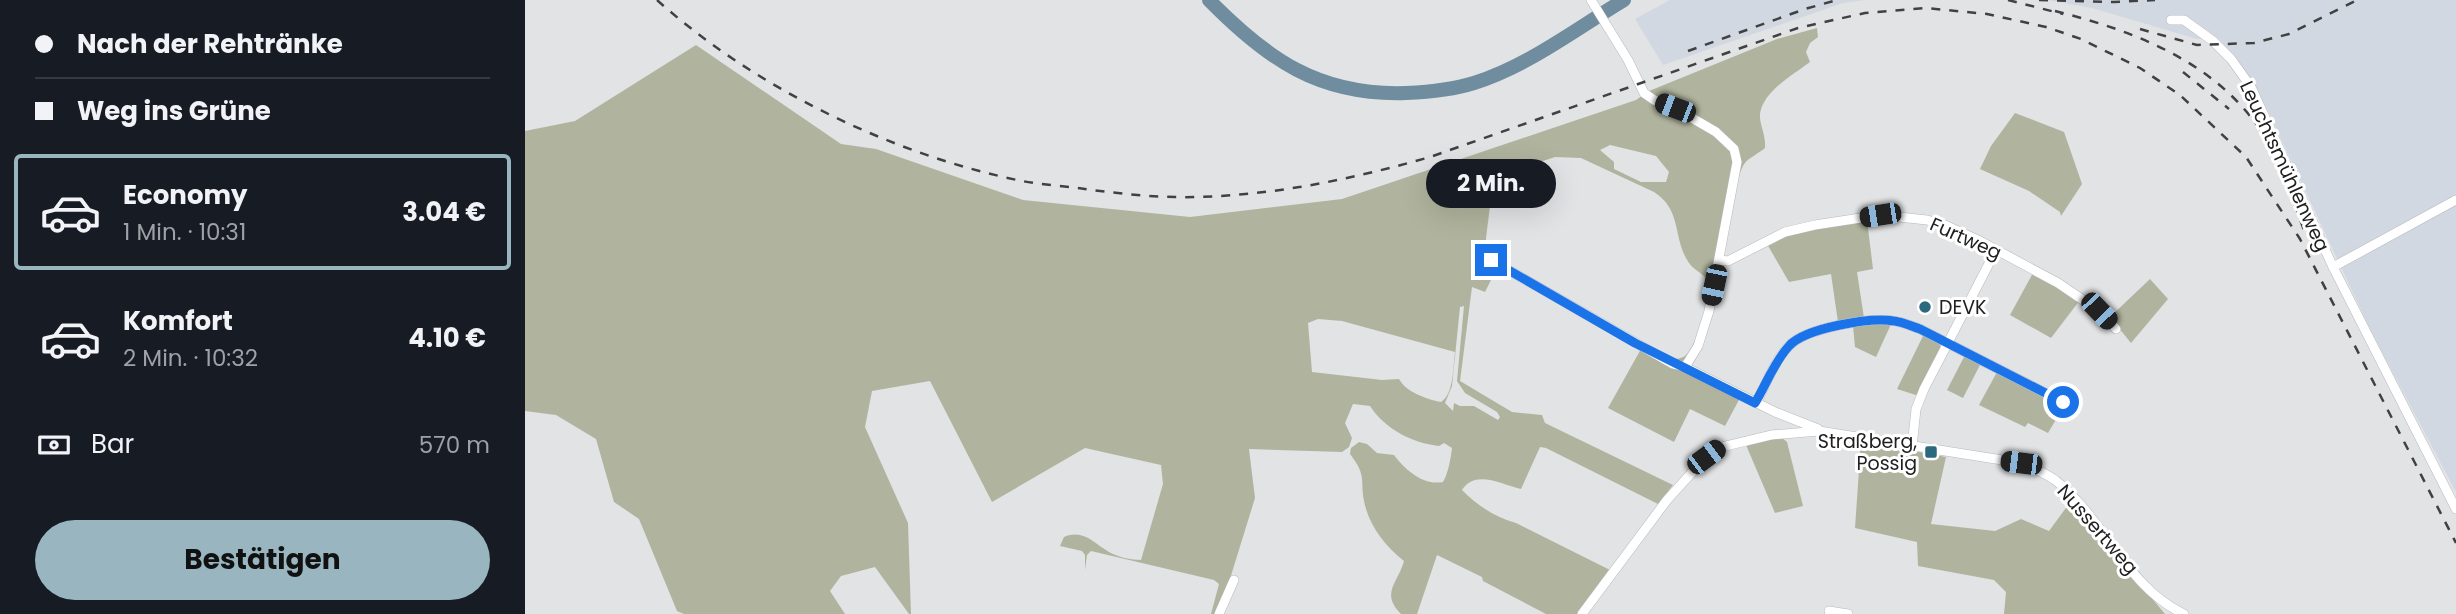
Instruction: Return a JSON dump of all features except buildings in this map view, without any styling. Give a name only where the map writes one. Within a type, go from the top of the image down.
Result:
[{"type":"street","points":[[1591,0],[1644,93],[1716,132],[1734,149],[1736,175],[1709,311],[1697,346],[1685,367]]},
{"type":"street","name":"Leuchtsmühlenweg","points":[[2171,20],[2184,20],[2213,41],[2231,59],[2251,87],[2333,267],[2456,509]]},
{"type":"street","name":"Leuchtsmühlenweg","points":[[2333,267],[2456,200]]},
{"type":"street","name":"Furtweg","points":[[1719,260],[1728,261],[1785,232],[1815,225],[1880,215],[1927,220],[1945,225],[2059,283],[2082,298],[2116,329]]},
{"type":"street","points":[[1912,447],[1916,409],[1996,250]]},
{"type":"street","points":[[1491,260],[1673,364],[1685,367],[1755,403],[1819,431]]},
{"type":"street","points":[[1755,403],[1789,345],[1812,331],[1882,320],[1920,329],[2063,402]]},
{"type":"street","name":"Nussertweg","points":[[1582,614],[1664,504],[1706,457],[1717,449],[1735,443],[1793,432],[1819,431],[2021,463],[2056,481],[2170,611],[2184,614]]},
{"type":"street","points":[[1219,614],[1234,580]]},
{"type":"street","points":[[1829,611],[1848,614]]},
{"type":"shaded area","points":[[1670,0],[1865,0],[1843,3],[1663,65],[1635,19]]},
{"type":"shaded area","points":[[2047,0],[2456,0],[2456,492],[2371,331],[2267,109],[2237,58],[2218,38],[2197,39],[2092,8]]},
{"type":"green space","points":[[1817,28],[1818,37],[1810,43],[1806,52],[1810,62],[1780,84],[1762,106],[1760,118],[1765,148],[1745,163],[1730,198],[1700,334],[1684,362],[1680,363],[1498,266],[1485,292],[1472,287],[1460,381],[1512,412],[1542,415],[1545,423],[1673,485],[1658,504],[1540,447],[1521,489],[1481,479],[1467,484],[1462,490],[1494,514],[1610,570],[1578,614],[1546,614],[1437,555],[1417,614],[1401,614],[1395,607],[1391,594],[1404,561],[1384,542],[1370,519],[1364,501],[1361,473],[1350,454],[1351,448],[1359,442],[1367,444],[1377,453],[1394,455],[1415,476],[1436,483],[1445,479],[1452,448],[1444,443],[1439,446],[1419,442],[1400,434],[1383,422],[1370,406],[1353,404],[1345,423],[1352,438],[1349,447],[1342,452],[1249,449],[1255,498],[1229,582],[1215,614],[1211,614],[1219,584],[1214,580],[1091,551],[1087,555],[1085,570],[1085,555],[1082,551],[1060,546],[1064,537],[1083,536],[1116,555],[1141,560],[1163,484],[1161,465],[1085,448],[992,502],[930,381],[872,391],[865,427],[908,523],[911,614],[875,567],[841,576],[830,591],[845,614],[684,614],[677,611],[639,519],[614,502],[596,439],[556,415],[525,411],[525,131],[575,121],[696,45],[841,144],[876,149],[1023,200],[1190,217],[1342,199],[1636,100],[1649,91],[1777,39]],"holes":[[[1610,145],[1656,156],[1669,172],[1666,182],[1641,182],[1614,169],[1614,162],[1600,150]],[[1555,157],[1581,158],[1654,192],[1663,199],[1673,216],[1684,254],[1691,266],[1708,283],[1702,320],[1695,341],[1686,355],[1676,359],[1668,356],[1490,255],[1486,248],[1486,238],[1493,182],[1501,175]],[[1464,306],[1457,381],[1465,393],[1497,412],[1500,417],[1498,420],[1474,406],[1454,403],[1453,411],[1445,403],[1452,386],[1460,307]],[[1318,319],[1342,321],[1455,352],[1448,393],[1441,402],[1411,391],[1399,379],[1382,380],[1312,372],[1308,323]]]},
{"type":"green space","points":[[2015,113],[2064,132],[2082,184],[2061,216],[2060,212],[2029,191],[1980,169],[1991,146]]},
{"type":"green space","points":[[1867,220],[1873,269],[1857,272],[1864,318],[1838,322],[1831,274],[1789,282],[1767,244],[1789,232]]},
{"type":"green space","points":[[2033,273],[2080,300],[2051,338],[2010,315]]},
{"type":"green space","points":[[2150,279],[2168,299],[2131,343],[2110,317]]},
{"type":"green space","points":[[1892,322],[1876,357],[1855,347],[1853,326]]},
{"type":"green space","points":[[1924,334],[1939,342],[1941,348],[1919,396],[1897,389]]},
{"type":"green space","points":[[1641,349],[1740,398],[1725,426],[1690,409],[1674,442],[1608,408]]},
{"type":"green space","points":[[1965,355],[1981,363],[1963,398],[1947,390]]},
{"type":"green space","points":[[1997,372],[2064,406],[2048,433],[2028,423],[2025,427],[1979,405]]},
{"type":"green space","points":[[1780,436],[1787,442],[1803,506],[1775,513],[1746,445]]},
{"type":"green space","points":[[1861,441],[1946,457],[1931,524],[1995,531],[2021,519],[2049,531],[2071,501],[2165,614],[2004,614],[2006,592],[1994,580],[1918,566],[1917,542],[1855,528]]},
{"type":"waterway","points":[[1209,0],[1252,40],[1297,70],[1347,88],[1406,93],[1457,87],[1494,76],[1533,57],[1624,0]]},
{"type":"railway","points":[[657,0],[737,62],[828,114],[876,136],[973,169],[1030,182],[1127,194],[1182,197],[1226,196],[1285,189],[1401,165],[1798,28],[1865,13],[1925,8],[1987,14],[2046,27],[2081,39],[2140,68],[2180,95],[2246,157],[2300,239],[2456,543]]},
{"type":"railway","points":[[1688,51],[1837,0]]},
{"type":"railway","points":[[2008,0],[2063,14]]},
{"type":"railway","points":[[2039,0],[2155,0]]},
{"type":"railway","points":[[2140,29],[2197,45],[2254,43],[2289,34],[2357,0]]},
{"type":"railway","points":[[2055,11],[2141,38],[2194,66],[2218,84],[2240,104],[2267,140],[2306,236]]},
{"type":"railway","points":[[2183,72],[2229,109]]},
{"type":"place","name":"DEVK","points":[[1925,307]]},
{"type":"place","name":"Straßberg, Possig","points":[[1931,452]]},
{"type":"route","points":[[1491,260],[1673,364],[1685,367],[1755,403],[1781,357],[1794,341],[1812,331],[1882,320],[1920,329],[2063,402]]}]
